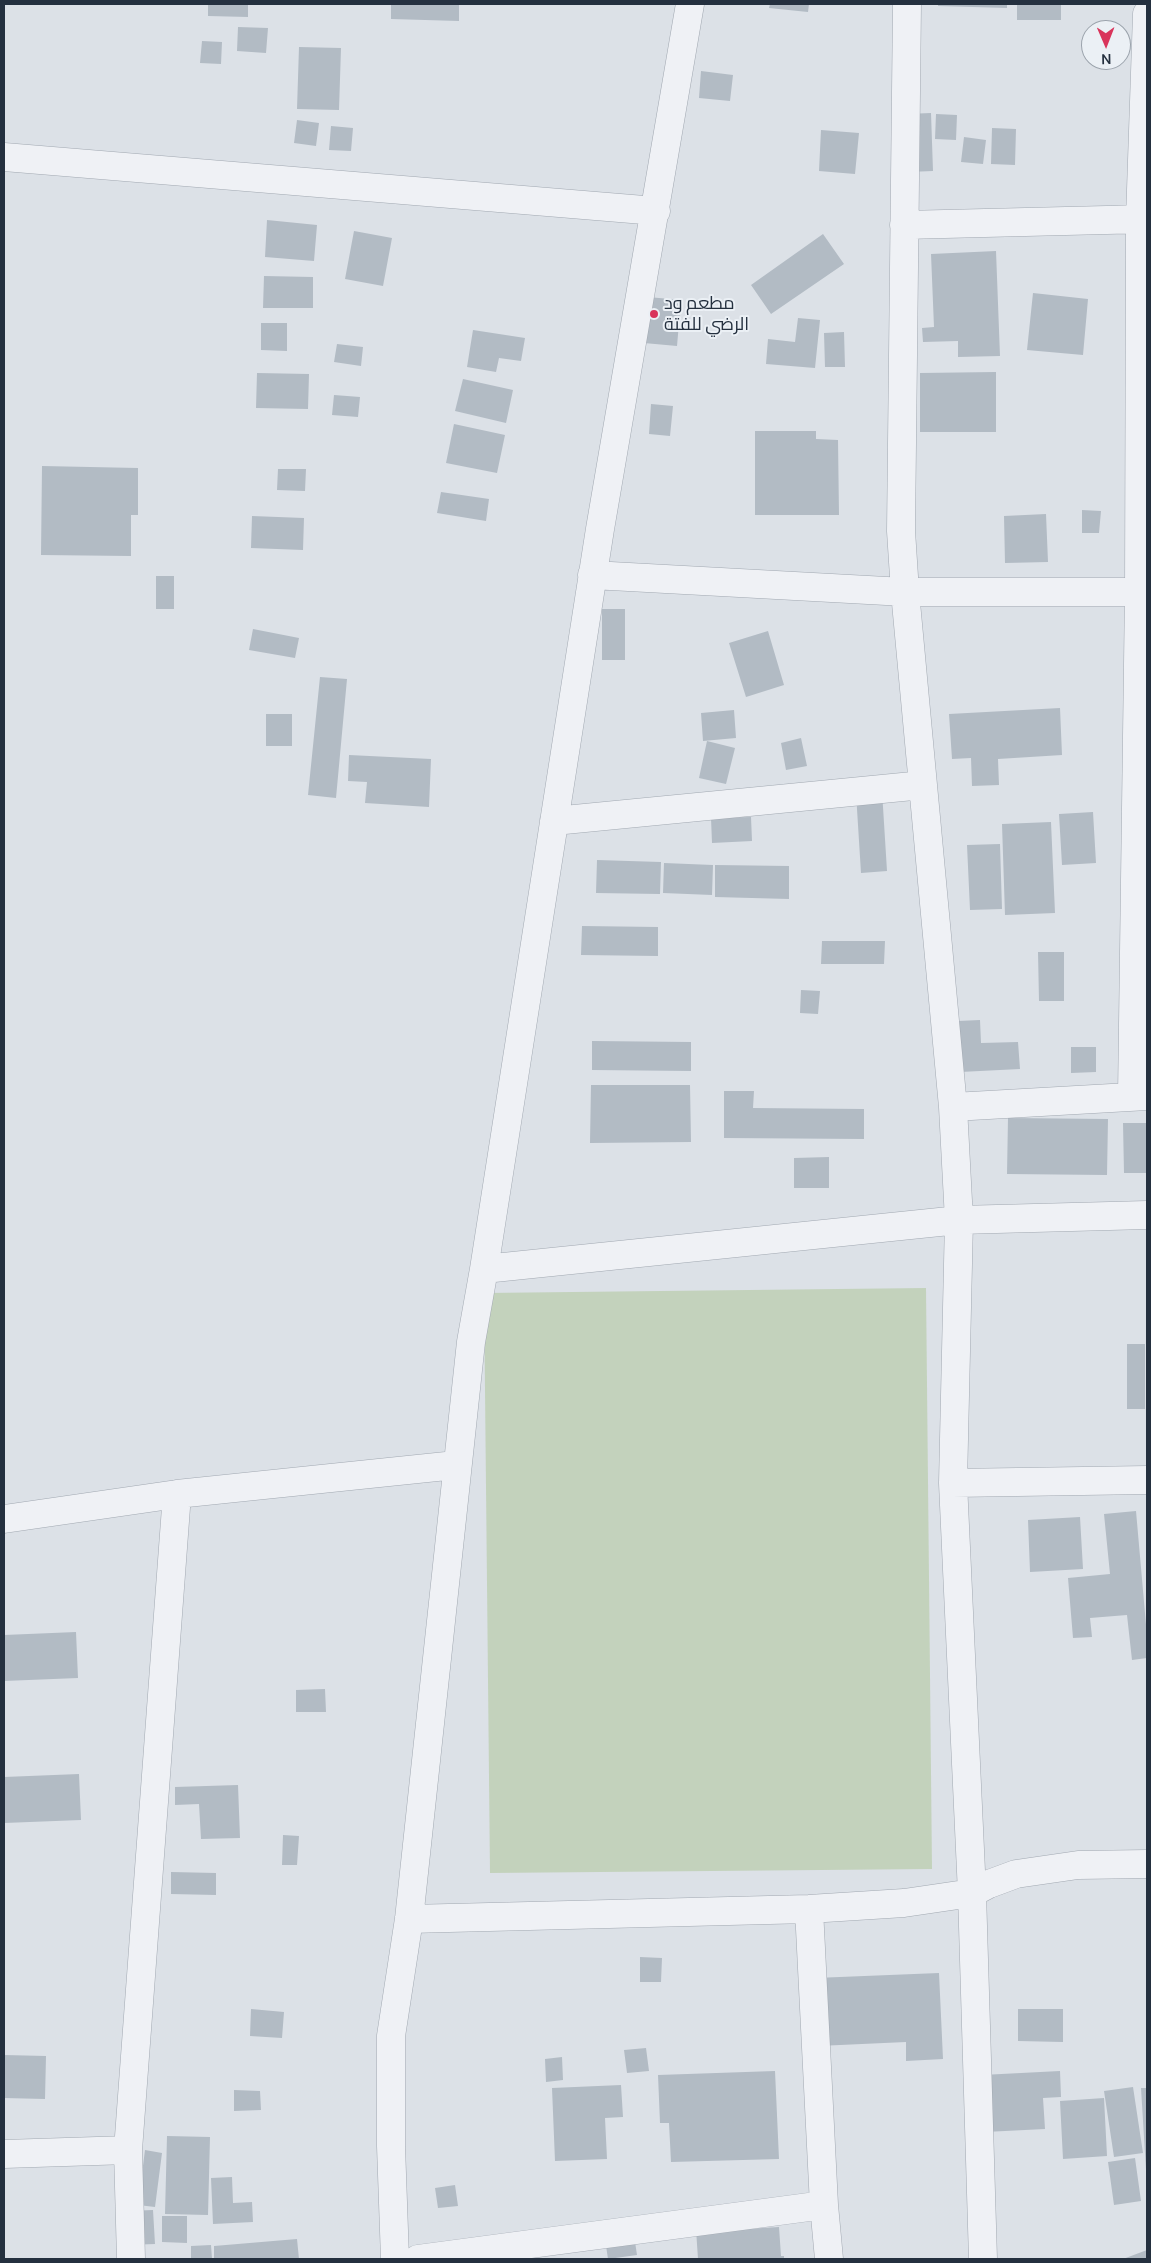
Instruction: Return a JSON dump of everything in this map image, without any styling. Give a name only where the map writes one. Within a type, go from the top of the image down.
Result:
[{"type":"street","points":[[395,2259],[391,2146],[391,2036],[408,1919],[456,1465],[471,1342],[592,575],[656,211],[690,4]]},
{"type":"street","points":[[907,4],[901,531],[905,592],[953,1106],[959,1220],[953,1482],[972,1893],[983,2259]]},
{"type":"street","points":[[953,1106],[1140,1096],[1144,219],[1147,14]]},
{"type":"street","points":[[4,157],[656,211]]},
{"type":"street","points":[[904,225],[1144,219]]},
{"type":"street","points":[[592,575],[905,592],[1143,592]]},
{"type":"street","points":[[554,821],[923,785]]},
{"type":"street","points":[[484,1269],[959,1220],[1147,1215]]},
{"type":"street","points":[[4,1519],[177,1494],[456,1465]]},
{"type":"street","points":[[953,1482],[1147,1480]]},
{"type":"street","points":[[131,2259],[128,2150],[177,1494]]},
{"type":"street","points":[[408,1919],[809,1909],[904,1903],[972,1893],[989,1884],[1016,1874],[1078,1865],[1147,1864]]},
{"type":"street","points":[[809,1909],[824,2205],[829,2259]]},
{"type":"street","points":[[4,2154],[128,2150]]},
{"type":"street","points":[[418,2259],[824,2205]]},
{"type":"green space","points":[[926,1288],[932,1869],[490,1873],[484,1293]]},
{"type":"building","points":[[208,4],[248,4],[248,17],[208,16]]},
{"type":"building","points":[[391,4],[459,4],[459,21],[391,19]]},
{"type":"building","points":[[770,4],[809,4],[808,12],[769,8]]},
{"type":"building","points":[[938,4],[1007,4],[1007,8],[938,6]]},
{"type":"building","points":[[1017,4],[1061,4],[1061,20],[1017,20]]},
{"type":"building","points":[[238,27],[268,28],[266,53],[237,51]]},
{"type":"building","points":[[202,41],[222,42],[221,64],[200,63]]},
{"type":"building","points":[[299,47],[341,48],[339,110],[297,109]]},
{"type":"building","points":[[701,71],[733,75],[730,101],[699,98]]},
{"type":"building","points":[[931,113],[933,171],[908,172],[906,114]]},
{"type":"building","points":[[936,114],[957,115],[956,140],[935,139]]},
{"type":"building","points":[[297,120],[319,123],[316,146],[294,143]]},
{"type":"building","points":[[331,126],[353,128],[351,151],[329,150]]},
{"type":"building","points":[[992,128],[1016,129],[1015,165],[991,164]]},
{"type":"building","points":[[821,130],[859,133],[855,174],[819,171]]},
{"type":"building","points":[[964,137],[986,140],[983,164],[961,162]]},
{"type":"building","points":[[267,220],[317,225],[314,261],[265,257]]},
{"type":"building","points":[[354,231],[392,238],[383,286],[345,279]]},
{"type":"building","points":[[823,234],[844,264],[771,314],[751,285]]},
{"type":"building","points":[[996,251],[1000,356],[958,357],[958,341],[923,342],[922,328],[934,327],[931,254]]},
{"type":"building","points":[[264,276],[313,277],[313,308],[263,308]]},
{"type":"building","points":[[1033,293],[1088,299],[1083,355],[1027,350]]},
{"type":"building","points":[[637,296],[681,300],[677,346],[633,342]]},
{"type":"building","points":[[798,318],[820,320],[815,368],[766,364],[768,339],[795,342]]},
{"type":"building","points":[[261,323],[287,323],[287,351],[261,350]]},
{"type":"building","points":[[473,330],[525,338],[521,361],[499,358],[496,372],[467,367]]},
{"type":"building","points":[[844,332],[845,367],[825,367],[824,333]]},
{"type":"building","points":[[337,344],[363,347],[361,366],[334,362]]},
{"type":"building","points":[[996,372],[996,432],[920,432],[920,373]]},
{"type":"building","points":[[257,373],[309,374],[308,409],[256,408]]},
{"type":"building","points":[[463,379],[513,390],[506,423],[455,411]]},
{"type":"building","points":[[334,395],[360,397],[358,417],[332,415]]},
{"type":"building","points":[[651,404],[673,406],[670,436],[649,434]]},
{"type":"building","points":[[454,424],[505,435],[497,473],[446,463]]},
{"type":"building","points":[[755,431],[816,431],[816,439],[838,440],[839,515],[755,515]]},
{"type":"building","points":[[42,466],[138,468],[138,515],[131,515],[131,556],[41,555]]},
{"type":"building","points":[[278,469],[306,469],[305,491],[277,490]]},
{"type":"building","points":[[441,492],[489,499],[486,521],[437,513]]},
{"type":"building","points":[[1082,510],[1101,511],[1099,533],[1082,533]]},
{"type":"building","points":[[1046,514],[1048,562],[1005,563],[1004,516]]},
{"type":"building","points":[[252,516],[304,518],[303,550],[251,548]]},
{"type":"building","points":[[156,576],[174,576],[174,609],[156,609]]},
{"type":"building","points":[[602,609],[625,609],[625,660],[602,660]]},
{"type":"building","points":[[253,629],[299,638],[295,658],[249,650]]},
{"type":"building","points":[[768,631],[784,685],[746,697],[729,643]]},
{"type":"building","points":[[320,677],[347,679],[336,798],[308,795]]},
{"type":"building","points":[[1060,708],[1062,755],[998,759],[999,785],[972,786],[971,758],[952,759],[949,714]]},
{"type":"building","points":[[734,710],[736,738],[703,741],[701,713]]},
{"type":"building","points":[[266,714],[292,714],[292,746],[266,746]]},
{"type":"building","points":[[801,738],[807,766],[786,770],[781,743]]},
{"type":"building","points":[[707,741],[735,748],[726,784],[699,778]]},
{"type":"building","points":[[349,755],[431,759],[429,807],[365,803],[367,782],[348,781]]},
{"type":"building","points":[[882,791],[887,871],[861,873],[856,793]]},
{"type":"building","points":[[1093,812],[1096,863],[1062,865],[1059,814]]},
{"type":"building","points":[[751,817],[752,841],[712,843],[711,818]]},
{"type":"building","points":[[1051,822],[1055,913],[1005,915],[1002,824]]},
{"type":"building","points":[[1000,844],[1002,909],[970,910],[967,845]]},
{"type":"building","points":[[597,860],[661,862],[660,894],[596,893]]},
{"type":"building","points":[[664,863],[713,865],[712,895],[663,893]]},
{"type":"building","points":[[715,865],[789,866],[789,899],[715,897]]},
{"type":"building","points":[[582,926],[658,927],[658,956],[581,955]]},
{"type":"building","points":[[822,941],[885,941],[884,964],[821,964]]},
{"type":"building","points":[[1038,952],[1064,952],[1064,1001],[1039,1001]]},
{"type":"building","points":[[801,990],[820,991],[818,1014],[800,1013]]},
{"type":"building","points":[[980,1020],[981,1043],[1018,1042],[1020,1069],[960,1072],[958,1021]]},
{"type":"building","points":[[592,1041],[691,1042],[691,1071],[592,1070]]},
{"type":"building","points":[[1071,1047],[1096,1047],[1096,1072],[1071,1073]]},
{"type":"building","points":[[591,1085],[690,1085],[691,1142],[590,1143]]},
{"type":"building","points":[[724,1091],[754,1091],[753,1108],[864,1109],[864,1139],[724,1138]]},
{"type":"building","points":[[1008,1118],[1108,1119],[1107,1175],[1007,1174]]},
{"type":"building","points":[[1123,1123],[1147,1123],[1147,1173],[1124,1173]]},
{"type":"building","points":[[829,1157],[829,1188],[794,1188],[794,1158]]},
{"type":"building","points":[[1127,1344],[1145,1344],[1145,1409],[1127,1409]]},
{"type":"building","points":[[1136,1511],[1147,1636],[1147,1658],[1132,1660],[1127,1615],[1090,1618],[1092,1637],[1073,1638],[1068,1578],[1110,1574],[1104,1514]]},
{"type":"building","points":[[1080,1517],[1083,1569],[1030,1572],[1028,1520]]},
{"type":"building","points":[[76,1632],[78,1678],[4,1681],[4,1635]]},
{"type":"building","points":[[325,1689],[326,1712],[296,1712],[296,1690]]},
{"type":"building","points":[[79,1774],[81,1820],[4,1823],[4,1777]]},
{"type":"building","points":[[238,1785],[240,1838],[201,1839],[199,1804],[175,1805],[175,1787]]},
{"type":"building","points":[[283,1835],[299,1836],[297,1865],[282,1865]]},
{"type":"building","points":[[171,1872],[216,1873],[216,1895],[171,1894]]},
{"type":"building","points":[[640,1957],[662,1958],[661,1982],[640,1982]]},
{"type":"building","points":[[939,1973],[943,2059],[906,2061],[906,2042],[818,2046],[815,1978]]},
{"type":"building","points":[[251,2009],[284,2012],[282,2038],[250,2036]]},
{"type":"building","points":[[1018,2009],[1063,2009],[1063,2042],[1018,2041]]},
{"type":"building","points":[[646,2048],[649,2071],[627,2073],[624,2050]]},
{"type":"building","points":[[4,2055],[46,2056],[45,2099],[4,2098]]},
{"type":"building","points":[[562,2057],[563,2080],[546,2082],[545,2059]]},
{"type":"building","points":[[775,2071],[779,2159],[671,2162],[669,2123],[660,2123],[658,2075]]},
{"type":"building","points":[[1060,2071],[1061,2097],[1043,2098],[1045,2129],[985,2132],[982,2075]]},
{"type":"building","points":[[621,2085],[623,2117],[605,2118],[607,2159],[555,2161],[552,2088]]},
{"type":"building","points":[[1133,2087],[1143,2153],[1114,2157],[1104,2091]]},
{"type":"building","points":[[1141,2088],[1147,2088],[1147,2170],[1146,2170]]},
{"type":"building","points":[[234,2090],[260,2091],[261,2110],[234,2111]]},
{"type":"building","points":[[1104,2098],[1107,2156],[1063,2159],[1060,2101]]},
{"type":"building","points":[[167,2136],[210,2137],[208,2215],[165,2214]]},
{"type":"building","points":[[145,2150],[162,2153],[155,2207],[138,2205]]},
{"type":"building","points":[[1135,2158],[1141,2201],[1114,2205],[1108,2162]]},
{"type":"building","points":[[232,2177],[233,2203],[252,2202],[253,2222],[213,2224],[211,2178]]},
{"type":"building","points":[[455,2185],[458,2206],[438,2208],[435,2188]]},
{"type":"building","points":[[153,2210],[155,2244],[128,2245],[127,2211]]},
{"type":"building","points":[[162,2216],[187,2216],[187,2243],[162,2242]]},
{"type":"building","points":[[779,2227],[781,2256],[784,2256],[784,2259],[698,2259],[696,2229],[730,2230]]},
{"type":"building","points":[[634,2235],[637,2255],[608,2259],[605,2239]]},
{"type":"building","points":[[297,2239],[299,2259],[214,2259],[214,2246]]},
{"type":"building","points":[[211,2245],[212,2259],[191,2259],[191,2246]]},
{"type":"building","points":[[1147,2250],[1147,2259],[1123,2259]]},
{"type":"place","name":"مطعم ود الرضي للفتة","points":[[654,314]]}]
